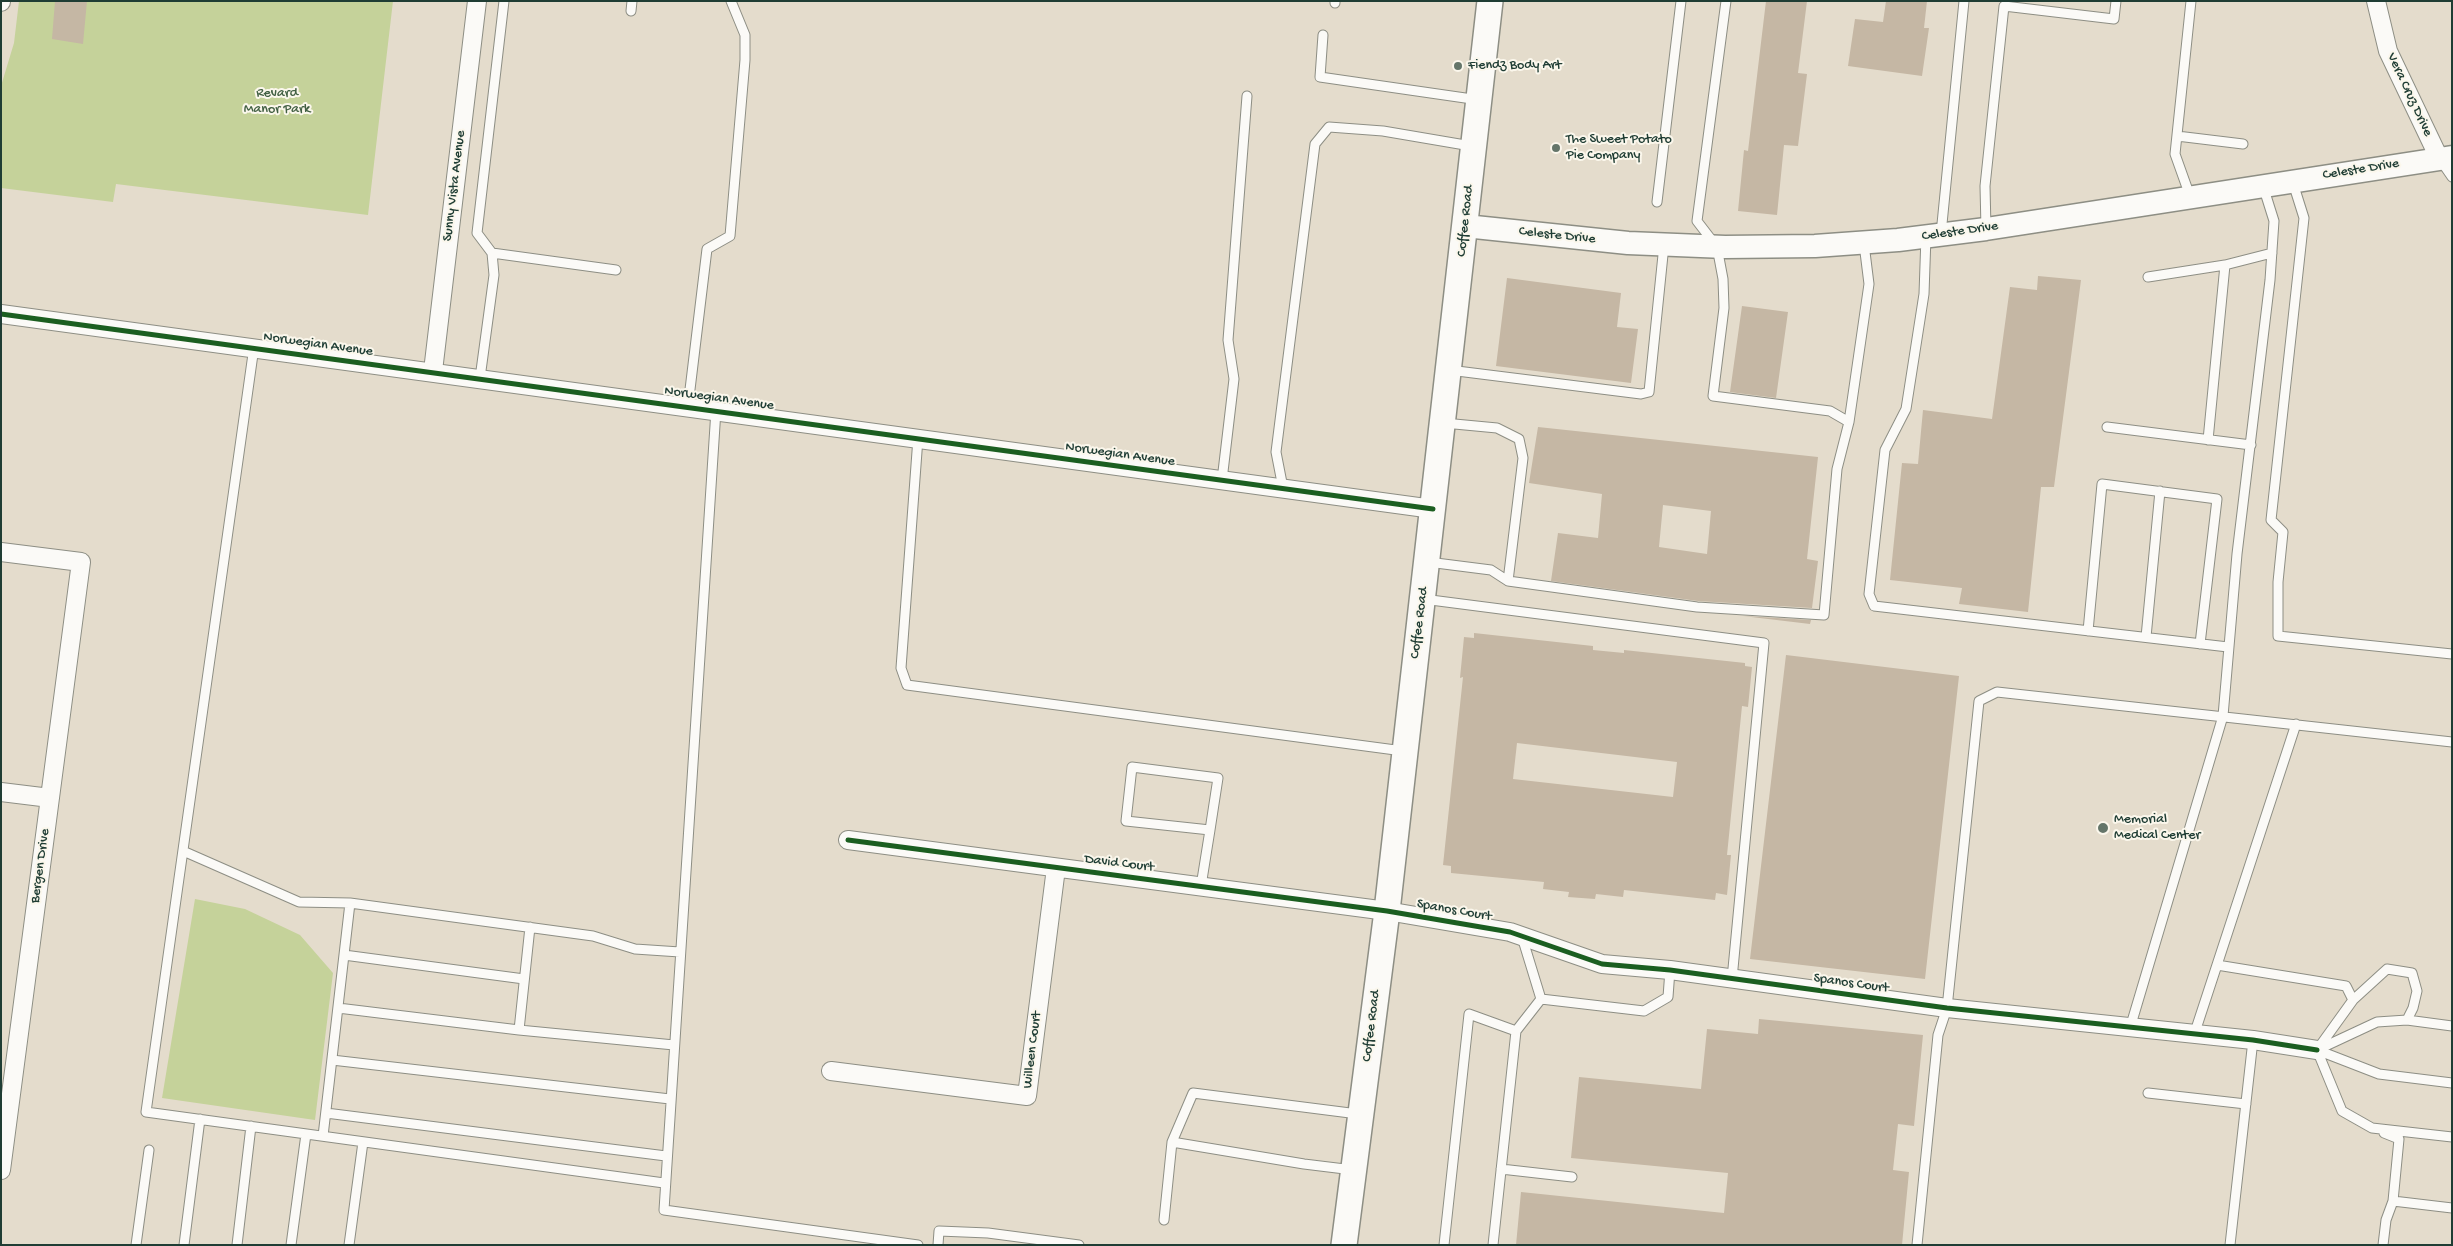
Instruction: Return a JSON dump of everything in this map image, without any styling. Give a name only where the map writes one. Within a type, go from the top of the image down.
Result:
[{"type":"main road","name":"Coffee Road","points":[[1344,1245],[1406,751],[1490,1]]},
{"type":"street","name":"Sunny Vista Avenue","points":[[433,372],[478,1]]},
{"type":"street","name":"Vera Cruz Drive","points":[[2376,1],[2388,51],[2446,158]]},
{"type":"street","name":"Celeste Drive","points":[[1465,226],[1664,245],[1716,247],[1815,246],[1986,229],[2293,180],[2446,158]]},
{"type":"street","name":"Norwegian Avenue","points":[[1,314],[688,406],[1433,509]]},
{"type":"street","name":"Bergen Drive","points":[[1,552],[81,562],[50,798],[10,1036],[1,1170]]},
{"type":"street","points":[[1,792],[50,798]]},
{"type":"street","name":"David Court","points":[[848,840],[1387,911]]},
{"type":"street","name":"Willeen Court","points":[[831,1071],[1027,1096],[1056,868]]},
{"type":"street","name":"Spanos Court","points":[[1387,911],[1510,932],[1522,938],[1602,964],[1670,970],[1947,1008],[2253,1040],[2317,1050]]},
{"type":"lane","points":[[480,378],[494,275],[492,253],[477,232],[504,1]]},
{"type":"lane","points":[[688,406],[707,249],[730,236],[745,60],[745,36],[731,1]]},
{"type":"lane","points":[[1657,202],[1681,1]]},
{"type":"lane","points":[[1726,1],[1696,221],[1716,247],[1723,279],[1724,308],[1713,396],[1830,410],[1849,422]]},
{"type":"lane","points":[[1964,1],[1933,235],[1906,409],[1885,450],[1869,594],[1874,606],[2228,647]]},
{"type":"lane","points":[[1986,229],[1985,186],[2004,6],[2029,5],[2114,18],[2116,1]]},
{"type":"lane","points":[[2190,197],[2175,154],[2191,1]]},
{"type":"lane","points":[[1323,35],[1320,77],[1479,100]]},
{"type":"lane","points":[[1222,480],[1234,379],[1228,340],[1247,96]]},
{"type":"lane","points":[[1283,488],[1276,452],[1315,144],[1329,127],[1383,131],[1474,146]]},
{"type":"lane","points":[[2177,136],[2243,144]]},
{"type":"lane","points":[[2446,158],[2452,177]]},
{"type":"lane","points":[[2293,180],[2304,218],[2271,520],[2284,532],[2278,582],[2278,636],[2452,654]]},
{"type":"lane","points":[[2130,1028],[2223,716],[2228,647],[2272,253],[2274,221],[2262,185]]},
{"type":"lane","points":[[1427,562],[1491,570],[1508,580],[1697,607],[1824,614],[1837,470],[1849,422],[1869,284],[1864,242]]},
{"type":"lane","points":[[1449,370],[1641,394],[1649,392],[1664,245]]},
{"type":"lane","points":[[492,253],[616,270]]},
{"type":"lane","points":[[2148,277],[2225,265],[2272,253]]},
{"type":"lane","points":[[2208,440],[2225,265]]},
{"type":"lane","points":[[254,348],[146,1112],[664,1183]]},
{"type":"lane","points":[[716,410],[664,1183],[664,1210],[918,1245]]},
{"type":"lane","points":[[1443,422],[1497,428],[1519,438],[1523,458],[1508,580]]},
{"type":"lane","points":[[2107,427],[2251,445]]},
{"type":"lane","points":[[918,438],[901,668],[907,685],[1406,751]]},
{"type":"lane","points":[[2088,631],[2102,484],[2216,499],[2200,644]]},
{"type":"lane","points":[[2146,638],[2160,492]]},
{"type":"lane","points":[[1423,599],[1764,643],[1732,979]]},
{"type":"lane","points":[[1917,1245],[1938,1035],[1947,1008],[1979,701],[1998,692],[2452,742]]},
{"type":"lane","points":[[2194,1035],[2296,724]]},
{"type":"lane","points":[[1201,886],[1210,830],[1218,778],[1132,767],[1126,820],[1210,830]]},
{"type":"lane","points":[[183,851],[299,902],[350,903],[593,936],[635,949],[680,952]]},
{"type":"lane","points":[[323,1136],[350,903]]},
{"type":"lane","points":[[519,1030],[530,927]]},
{"type":"lane","points":[[1522,938],[1540,999]]},
{"type":"lane","points":[[344,955],[524,979]]},
{"type":"lane","points":[[2216,965],[2346,986],[2353,1000]]},
{"type":"lane","points":[[2317,1050],[2353,1000],[2387,969],[2412,973],[2417,991],[2413,1008],[2407,1020]]},
{"type":"lane","points":[[1540,999],[1644,1011],[1668,998],[1670,970]]},
{"type":"lane","points":[[1493,1245],[1516,1031],[1540,999]]},
{"type":"lane","points":[[338,1008],[519,1030],[674,1045]]},
{"type":"lane","points":[[1444,1245],[1469,1014],[1516,1031]]},
{"type":"lane","points":[[2317,1050],[2377,1022],[2407,1020],[2452,1026]]},
{"type":"lane","points":[[2230,1245],[2253,1040]]},
{"type":"lane","points":[[2317,1050],[2379,1074],[2452,1082]]},
{"type":"lane","points":[[2317,1050],[2342,1111],[2372,1128],[2399,1139],[2394,1201],[2386,1220],[2383,1245]]},
{"type":"lane","points":[[332,1060],[670,1099]]},
{"type":"lane","points":[[1164,1220],[1172,1142],[1193,1093],[1361,1114]]},
{"type":"lane","points":[[2148,1093],[2246,1104]]},
{"type":"lane","points":[[326,1113],[666,1156]]},
{"type":"lane","points":[[184,1245],[200,1119]]},
{"type":"lane","points":[[236,1245],[251,1126]]},
{"type":"lane","points":[[2372,1128],[2452,1138]]},
{"type":"lane","points":[[291,1245],[306,1134]]},
{"type":"lane","points":[[349,1245],[363,1142]]},
{"type":"lane","points":[[1172,1142],[1304,1164],[1354,1170]]},
{"type":"lane","points":[[136,1245],[150,1150]]},
{"type":"lane","points":[[1501,1170],[1572,1177]]},
{"type":"lane","points":[[2394,1201],[2452,1208]]},
{"type":"lane","points":[[938,1245],[939,1231],[988,1233],[1079,1245]]},
{"type":"green space","name":"Revard Manor Park","points":[[19,1],[393,1],[368,215],[116,184],[113,202],[1,188],[1,86],[14,43]]},
{"type":"green space","points":[[195,899],[245,909],[300,935],[333,973],[315,1120],[162,1098]]},
{"type":"building","points":[[55,1],[87,1],[83,44],[52,39]]},
{"type":"building","points":[[1766,1],[1807,1],[1798,73],[1807,74],[1798,146],[1784,145],[1777,215],[1738,211],[1744,150],[1748,151]]},
{"type":"building","points":[[1886,1],[1927,1],[1924,28],[1929,28],[1922,76],[1848,66],[1855,19],[1883,22]]},
{"type":"building","points":[[2038,276],[2081,280],[2054,487],[2041,487],[2028,612],[1959,604],[1962,588],[1890,580],[1902,463],[1918,464],[1923,410],[1992,419],[2010,287],[2037,290]]},
{"type":"building","points":[[1507,278],[1621,293],[1617,327],[1638,329],[1631,383],[1496,366]]},
{"type":"building","points":[[1742,306],[1788,312],[1776,398],[1730,392]]},
{"type":"building","points":[[1538,427],[1818,457],[1807,559],[1818,561],[1812,608],[1698,601],[1551,581],[1558,533],[1598,538],[1602,494],[1529,483]],"holes":[[[1663,505],[1711,511],[1707,554],[1659,547]]]},
{"type":"building","points":[[1743,616],[1811,620],[1810,624]]},
{"type":"building","points":[[1474,633],[1593,646],[1593,650],[1624,653],[1624,650],[1745,663],[1745,666],[1752,667],[1748,707],[1742,706],[1727,855],[1731,855],[1727,895],[1716,893],[1715,900],[1624,890],[1623,897],[1596,894],[1595,899],[1568,897],[1569,892],[1543,889],[1544,882],[1451,873],[1451,866],[1443,865],[1463,677],[1460,678],[1464,637],[1474,638]],"holes":[[[1517,743],[1677,762],[1673,797],[1513,779]]]},
{"type":"building","points":[[1786,655],[1959,676],[1925,979],[1750,959]]},
{"type":"building","points":[[1759,1019],[1923,1035],[1914,1126],[1898,1124],[1893,1170],[1909,1172],[1902,1245],[1516,1245],[1521,1192],[1724,1213],[1728,1173],[1571,1158],[1579,1077],[1701,1089],[1707,1029],[1758,1034]]},
{"type":"cycle path","points":[[1,314],[1433,509]]},
{"type":"cycle path","points":[[848,840],[1387,911],[1510,932],[1602,964],[1670,970],[1947,1008],[2253,1040],[2317,1050]]},
{"type":"place","name":"Fiendz Body Art","points":[[1458,66]]},
{"type":"place","name":"The Sweet Potato Pie Company","points":[[1556,148]]},
{"type":"place","name":"Memorial Medical Center","points":[[2103,828]]}]
